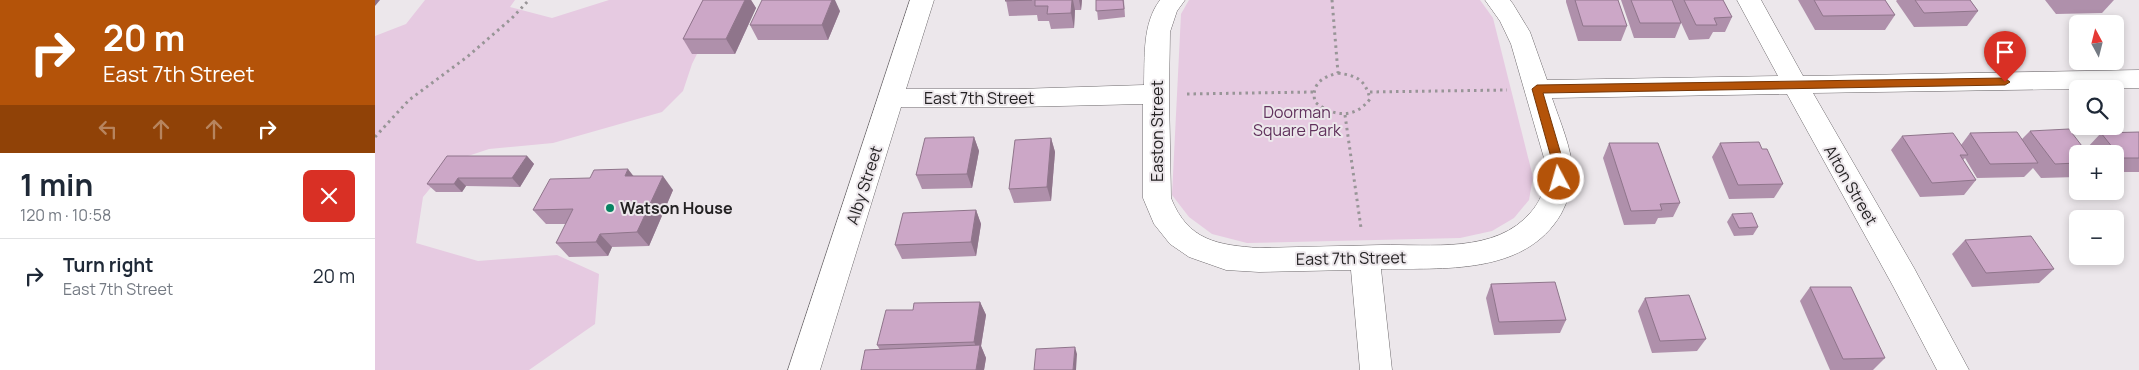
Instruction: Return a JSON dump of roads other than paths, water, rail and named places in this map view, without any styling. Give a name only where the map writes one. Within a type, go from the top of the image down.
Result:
[{"type":"street","name":"Alby Street","points":[[804,370],[922,0]]},
{"type":"street","name":"Easton Street","points":[[1173,0],[1166,9],[1158,32],[1156,94],[1157,198],[1163,216],[1179,236],[1199,249]]},
{"type":"street","name":"Alton Street","points":[[1749,0],[1794,86],[1910,286],[1953,370]]},
{"type":"street","points":[[1503,9],[1520,39],[1537,89],[2139,79]]},
{"type":"street","name":"East 7th Street","points":[[1199,249],[1226,258],[1259,260],[1468,255],[1503,246],[1525,235],[1548,213],[1557,191],[1559,168],[1537,89]]},
{"type":"street","name":"East 7th Street","points":[[892,98],[1019,98],[1156,94]]},
{"type":"street","points":[[1365,258],[1376,370]]},
{"type":"place","name":"Watson House","points":[[610,208]]},
{"type":"park label","name":"Doorman Square Park","points":[[1297,121]]}]
